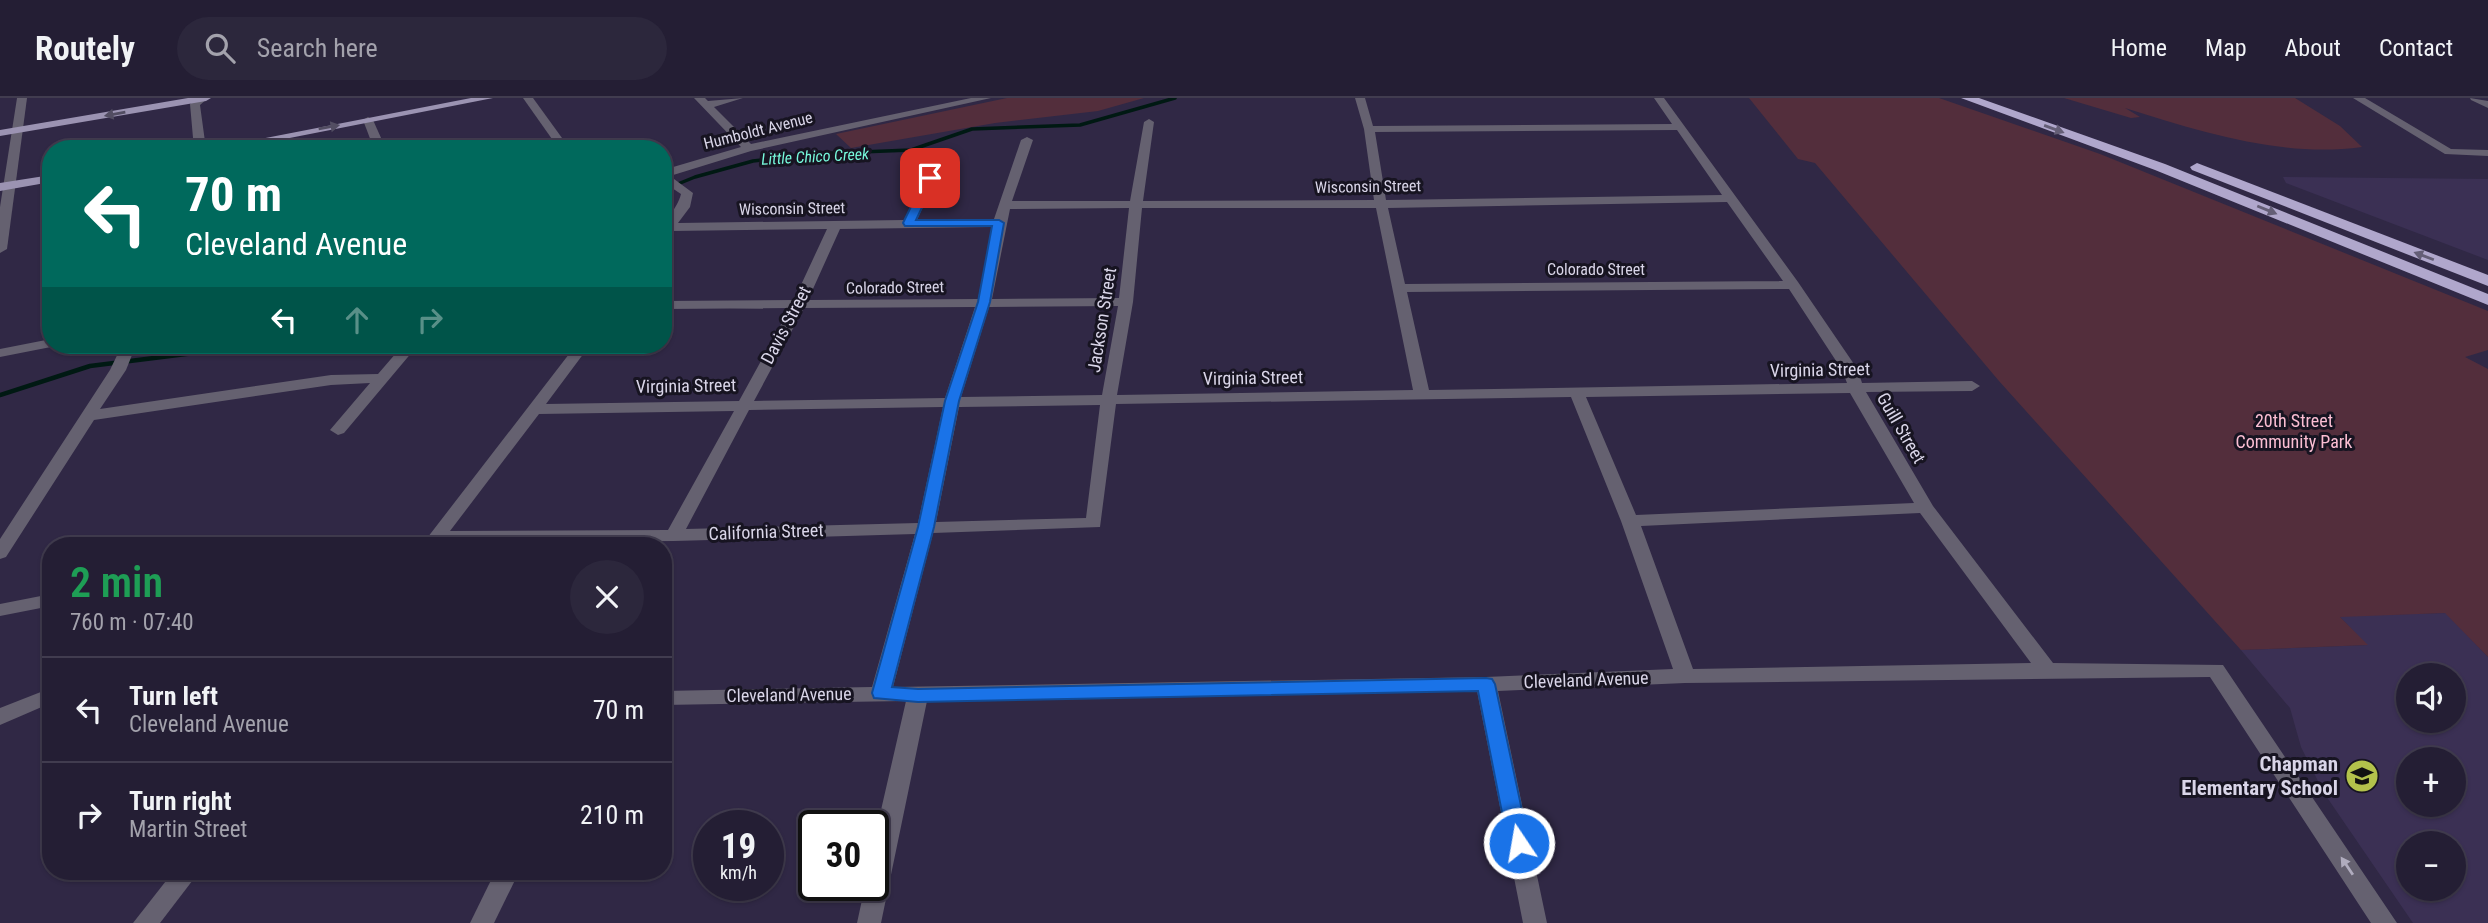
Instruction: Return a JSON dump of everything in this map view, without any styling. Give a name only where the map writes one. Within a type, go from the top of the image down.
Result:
[{"type":"highway","points":[[1967,98],[2160,167],[2488,300]]},
{"type":"highway","points":[[2003,98],[2179,160],[2488,281]]},
{"type":"main road","points":[[0,133],[204,98]]},
{"type":"main road","points":[[262,140],[488,98]]},
{"type":"main road","points":[[5,186],[42,180]]},
{"type":"street","points":[[0,248],[5,186],[18,130],[22,98]]},
{"type":"street","points":[[199,140],[195,104],[204,98]]},
{"type":"street","points":[[528,98],[558,140]]},
{"type":"street","points":[[702,101],[738,98]]},
{"type":"street","name":"Humboldt Avenue","points":[[672,172],[749,148],[986,98]]},
{"type":"street","points":[[1360,98],[1370,129],[1381,204],[1422,394]]},
{"type":"street","name":"Guill Street","points":[[1659,98],[1793,285],[1850,370],[1856,389],[1925,508],[2047,670]]},
{"type":"street","points":[[2358,98],[2449,152],[2488,153]]},
{"type":"street","points":[[2475,98],[2488,105]]},
{"type":"street","points":[[702,101],[749,148]]},
{"type":"street","points":[[368,120],[376,140]]},
{"type":"street","name":"Jackson Street","points":[[1094,523],[1109,398],[1126,302],[1136,204],[1149,122]]},
{"type":"street","points":[[1370,129],[1680,127]]},
{"type":"street","points":[[881,693],[926,527],[952,401],[984,302],[999,223],[1027,140]]},
{"type":"street","points":[[909,223],[941,155]]},
{"type":"street","points":[[672,182],[687,193],[684,207],[672,223]]},
{"type":"street","name":"Wisconsin Street","points":[[1006,205],[1381,204],[1731,198]]},
{"type":"street","name":"Wisconsin Street","points":[[672,231],[909,223],[999,223]]},
{"type":"street","name":"Davis Street","points":[[674,535],[798,306],[835,225]]},
{"type":"street","name":"Colorado Street","points":[[1400,288],[1793,285]]},
{"type":"street","name":"Colorado Street","points":[[672,305],[1126,302]]},
{"type":"street","points":[[0,353],[42,345]]},
{"type":"street","points":[[0,553],[118,370],[125,354]]},
{"type":"street","points":[[338,429],[403,354]]},
{"type":"street","points":[[438,537],[576,354]]},
{"type":"street","points":[[88,416],[331,380],[383,378]]},
{"type":"street","name":"Virginia Street","points":[[534,409],[1972,386]]},
{"type":"street","points":[[1577,393],[1630,521],[1685,676]]},
{"type":"street","points":[[1630,521],[1925,508]]},
{"type":"street","name":"California Street","points":[[605,537],[1094,523]]},
{"type":"street","points":[[0,610],[42,602]]},
{"type":"street","name":"Cleveland Avenue","points":[[672,698],[881,693],[918,696],[1486,684],[1685,676],[2216,670],[2385,923]]},
{"type":"street","points":[[1486,684],[1535,923]]},
{"type":"street","points":[[869,923],[903,755],[918,696]]},
{"type":"street","points":[[0,717],[42,699]]},
{"type":"street","points":[[145,923],[180,880]]},
{"type":"street","points":[[482,923],[503,880]]},
{"type":"shaded area","points":[[2283,177],[2488,179],[2488,260],[2286,183]]},
{"type":"shaded area","name":"Chapman Elementary School","points":[[2446,613],[2488,657],[2488,923],[2413,923],[2398,901],[2466,901],[2466,831],[2396,831],[2396,898],[2324,793],[2301,747],[2290,708],[2241,650],[2367,645],[2339,616]]},
{"type":"green space","points":[[1007,98],[1144,98],[1098,111],[995,123],[851,148],[836,134]]},
{"type":"green space","name":"20th Street Community Park","points":[[1749,98],[1939,98],[2100,154],[2488,311],[2488,350],[2465,357],[2488,369],[2488,657],[2445,613],[2340,617],[2368,645],[2241,650],[1999,381],[1815,163],[1798,159]]},
{"type":"green space","points":[[2064,98],[2295,98],[2340,126],[2362,147],[2302,149],[2272,146],[2213,134],[2125,108],[2140,117],[2131,118]]},
{"type":"waterway","name":"Little Chico Creek","points":[[672,186],[753,161],[810,154],[911,150],[972,129],[1080,125],[1175,98]]},
{"type":"waterway","name":"Little Chico Creek","points":[[0,395],[90,366],[186,354]]},
{"type":"place","name":"Chapman Elementary School","points":[[2362,776]]},
{"type":"route","points":[[930,178],[909,223],[999,223],[984,302],[952,401],[926,527],[881,693],[918,696],[1486,684],[1519,843]]}]
